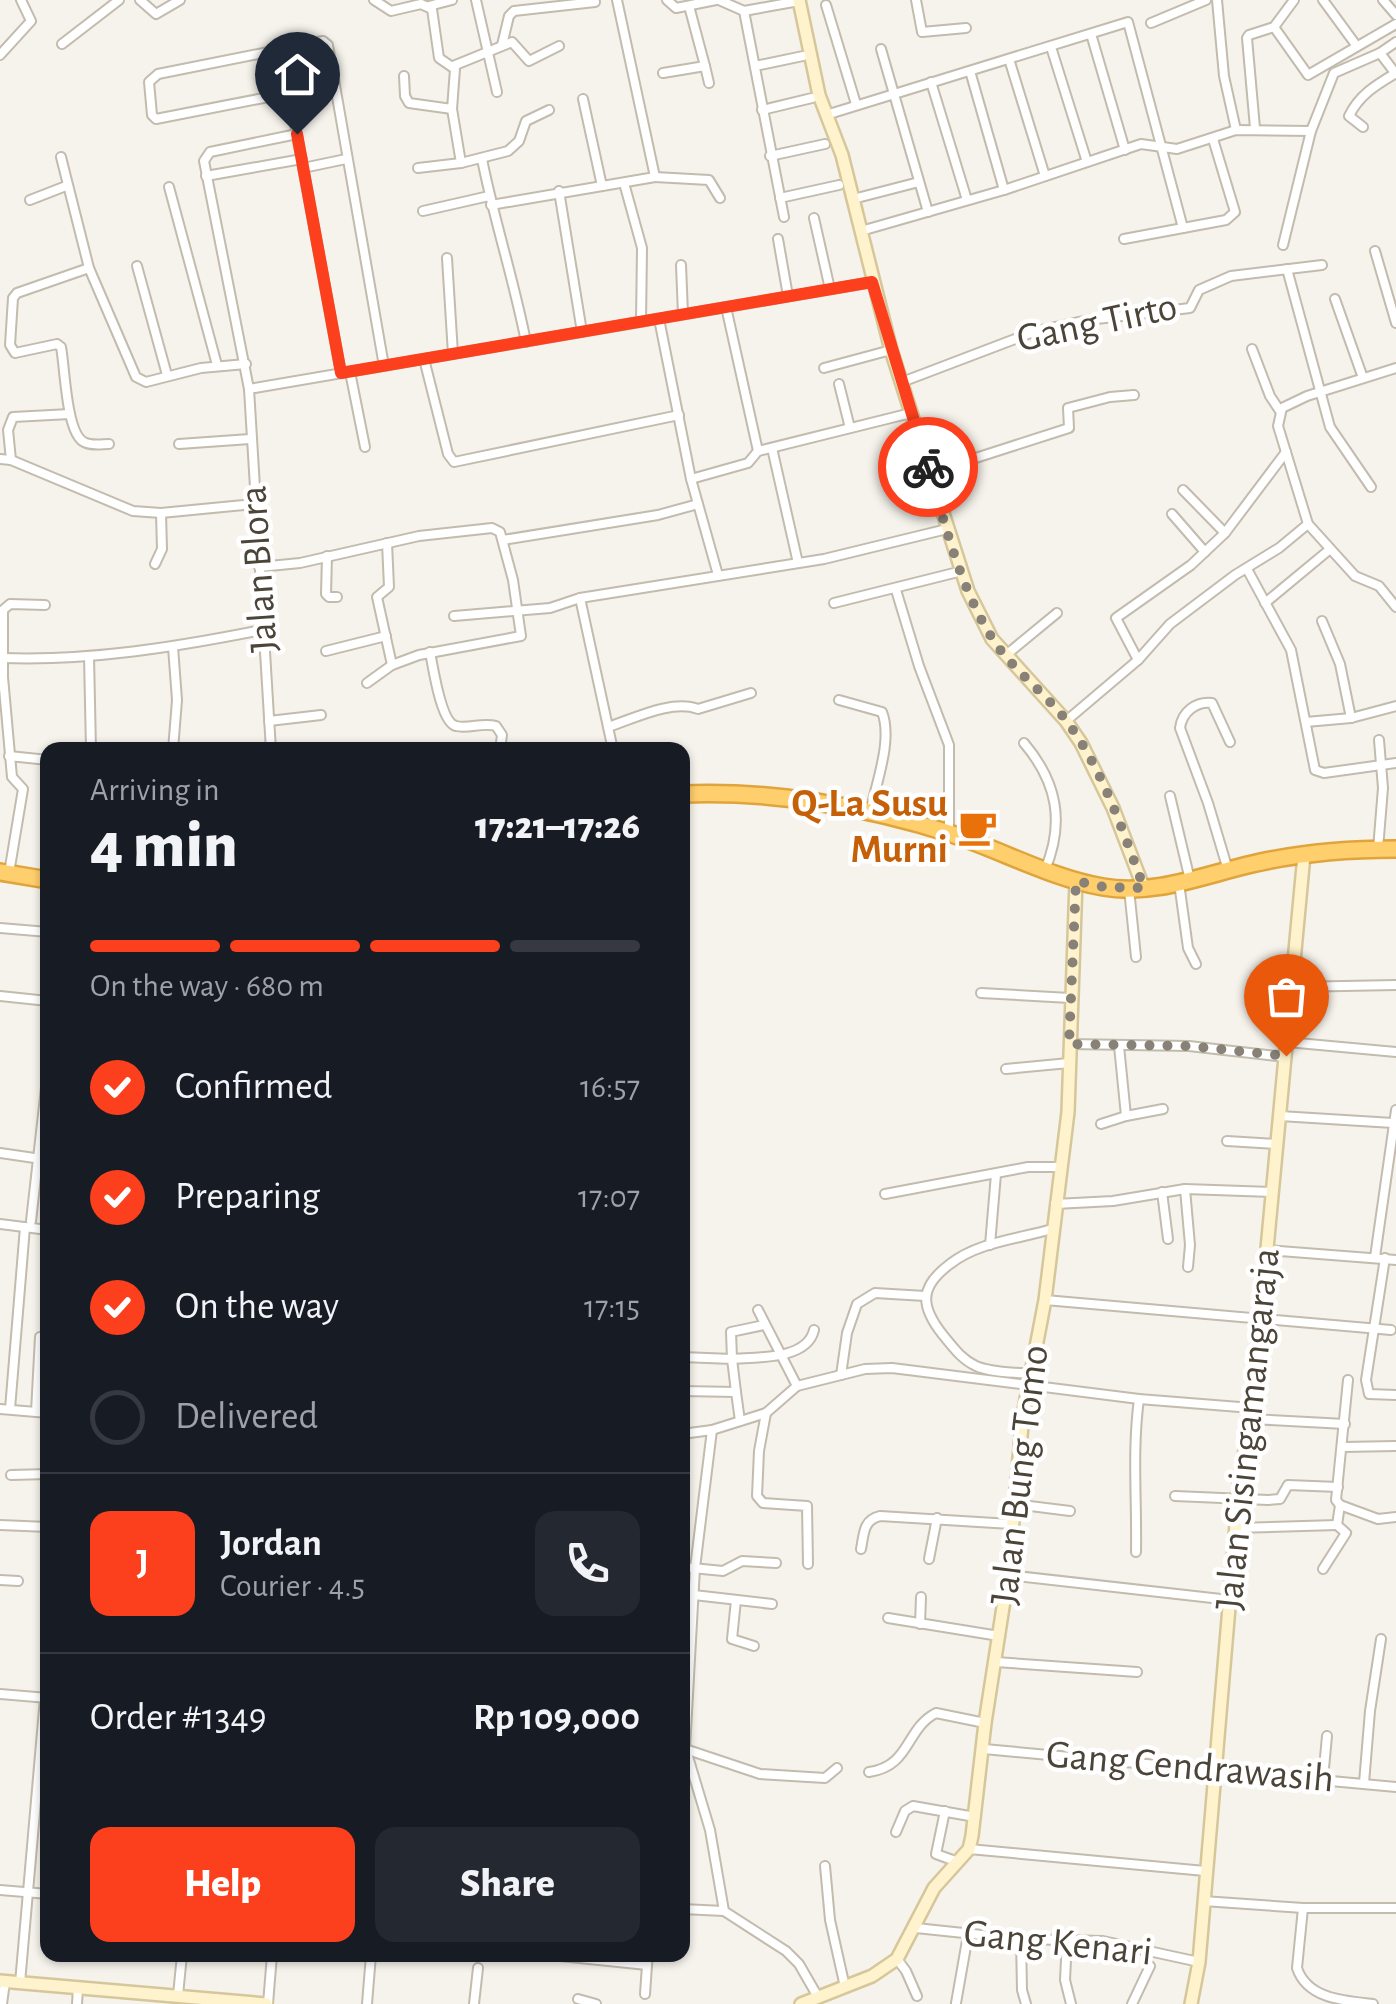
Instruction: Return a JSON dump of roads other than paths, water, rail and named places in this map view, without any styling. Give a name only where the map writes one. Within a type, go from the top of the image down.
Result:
[{"type":"highway","points":[[690,794],[762,796],[870,813],[950,834],[1076,881],[1137,889],[1304,855],[1396,848]]},
{"type":"highway","points":[[5,873],[40,879]]},
{"type":"street","points":[[0,55],[31,21],[21,0]]},
{"type":"street","points":[[62,44],[118,0]]},
{"type":"street","points":[[140,0],[156,14],[180,0]]},
{"type":"street","points":[[374,0],[391,11],[452,0]]},
{"type":"street","points":[[476,0],[497,92]]},
{"type":"street","points":[[617,0],[655,177]]},
{"type":"street","points":[[667,0],[676,8],[718,0],[744,12],[799,1],[891,350],[962,572],[992,639],[1066,720],[1105,790],[1137,889],[1136,957]]},
{"type":"street","points":[[916,0],[922,32],[966,28]]},
{"type":"street","points":[[1151,24],[1206,0]]},
{"type":"street","points":[[1216,0],[1224,76],[1236,130]]},
{"type":"street","points":[[1255,128],[1246,38],[1274,27],[1294,0]]},
{"type":"street","points":[[1323,0],[1356,45]]},
{"type":"street","points":[[1383,0],[1396,15]]},
{"type":"street","points":[[502,46],[509,16],[514,12],[555,3],[594,2]]},
{"type":"street","points":[[826,5],[856,104]]},
{"type":"street","points":[[429,6],[435,14],[439,58],[454,69]]},
{"type":"street","points":[[689,6],[708,83]]},
{"type":"street","points":[[744,12],[784,217]]},
{"type":"street","points":[[826,114],[1124,22],[1131,24],[1183,228]]},
{"type":"street","points":[[1274,27],[1308,75],[1396,24]]},
{"type":"street","points":[[1091,34],[1124,150]]},
{"type":"street","points":[[290,93],[156,119],[152,115],[149,82],[158,74],[281,48],[322,41],[328,44],[384,366]]},
{"type":"street","points":[[454,69],[486,51],[515,42],[529,61],[559,46]]},
{"type":"street","points":[[1283,245],[1311,130],[1334,73],[1396,42]]},
{"type":"street","points":[[1051,46],[1087,162]]},
{"type":"street","points":[[281,48],[302,164],[365,447]]},
{"type":"street","points":[[881,49],[928,212]]},
{"type":"street","points":[[1362,128],[1349,116],[1354,106],[1370,89],[1396,73],[1380,53]]},
{"type":"street","points":[[755,66],[803,56]]},
{"type":"street","points":[[1009,59],[1045,176]]},
{"type":"street","points":[[662,73],[705,66]]},
{"type":"street","points":[[454,69],[452,109],[460,163]]},
{"type":"street","points":[[970,70],[1004,190]]},
{"type":"street","points":[[404,76],[404,96],[409,103],[452,109]]},
{"type":"street","points":[[931,82],[967,200]]},
{"type":"street","points":[[762,110],[812,98]]},
{"type":"street","points":[[583,99],[602,186]]},
{"type":"street","points":[[418,168],[508,152],[519,140],[526,121],[550,110]]},
{"type":"street","points":[[860,231],[1004,190],[1141,144],[1177,149],[1236,130],[1311,130]]},
{"type":"street","name":"Jalan Blora","points":[[270,742],[250,389],[205,157],[210,152],[297,134]]},
{"type":"street","points":[[1124,240],[1226,220],[1235,212],[1214,139]]},
{"type":"street","points":[[770,156],[825,144]]},
{"type":"street","points":[[61,158],[89,268],[136,377],[146,382],[217,365],[246,364]]},
{"type":"street","points":[[206,176],[346,159]]},
{"type":"street","points":[[482,159],[513,274],[526,342]]},
{"type":"street","points":[[423,211],[655,177],[704,178],[716,187],[720,198]]},
{"type":"street","points":[[624,182],[642,248],[641,322]]},
{"type":"street","points":[[852,200],[920,182]]},
{"type":"street","points":[[780,198],[839,185]]},
{"type":"street","points":[[30,200],[66,186]]},
{"type":"street","points":[[169,187],[217,365]]},
{"type":"street","points":[[559,190],[582,332]]},
{"type":"street","points":[[814,218],[830,289]]},
{"type":"street","points":[[778,239],[788,296]]},
{"type":"street","points":[[1375,251],[1396,323]]},
{"type":"street","points":[[447,258],[453,354]]},
{"type":"street","points":[[682,265],[683,314]]},
{"type":"street","name":"Gang Tirto","points":[[902,382],[1036,331],[1088,320],[1184,310],[1190,308],[1195,295],[1206,286],[1232,276],[1322,265]]},
{"type":"street","points":[[137,266],[167,375]]},
{"type":"street","points":[[89,268],[22,290],[13,298],[12,352],[57,344],[62,348],[70,414],[83,442],[109,444]]},
{"type":"street","points":[[1287,269],[1335,436],[1371,487]]},
{"type":"street","points":[[250,389],[872,282]]},
{"type":"street","points":[[1335,299],[1363,378]]},
{"type":"street","points":[[726,307],[758,451]]},
{"type":"street","points":[[659,319],[691,479],[718,575]]},
{"type":"street","points":[[1252,349],[1280,411],[1278,426],[1308,524],[1356,576],[1379,586],[1395,602]]},
{"type":"street","points":[[824,368],[891,350]]},
{"type":"street","points":[[424,359],[448,454],[454,462],[679,415]]},
{"type":"street","points":[[1280,411],[1296,400],[1396,368]]},
{"type":"street","points":[[839,384],[850,428]]},
{"type":"street","points":[[929,472],[1068,428],[1068,408],[1110,396],[1134,394]]},
{"type":"street","points":[[691,479],[748,463],[758,451],[911,412]]},
{"type":"street","points":[[11,460],[8,430],[13,417],[70,414]]},
{"type":"street","points":[[179,444],[250,439]]},
{"type":"street","points":[[772,448],[798,563]]},
{"type":"street","points":[[1138,660],[1117,627],[1116,618],[1225,533],[1286,452]]},
{"type":"street","points":[[0,459],[11,460],[133,512],[254,504]]},
{"type":"street","points":[[1183,490],[1225,533]]},
{"type":"street","points":[[502,540],[698,504]]},
{"type":"street","points":[[155,564],[162,549],[161,513]]},
{"type":"street","points":[[1172,514],[1205,552]]},
{"type":"street","points":[[1066,720],[1138,660],[1170,624],[1280,548],[1308,524]]},
{"type":"street","points":[[258,567],[387,543],[492,528],[500,532],[520,612],[521,636],[430,652],[392,666],[367,684]]},
{"type":"street","points":[[454,616],[550,608],[580,598],[868,550],[947,529]]},
{"type":"street","points":[[387,543],[388,587],[376,597],[392,666]]},
{"type":"street","points":[[1265,604],[1329,550]]},
{"type":"street","points":[[328,556],[326,594],[328,598],[337,597]]},
{"type":"street","points":[[1246,568],[1291,650],[1313,767],[1324,772],[1396,762]]},
{"type":"street","points":[[834,603],[962,572]]},
{"type":"street","points":[[896,590],[949,745],[950,834]]},
{"type":"street","points":[[580,598],[611,742]]},
{"type":"street","points":[[12,777],[3,610],[7,605],[45,605]]},
{"type":"street","points":[[1006,656],[1058,613]]},
{"type":"street","points":[[1322,621],[1340,664],[1351,718]]},
{"type":"street","points":[[4,658],[89,656],[172,648],[262,630]]},
{"type":"street","points":[[326,652],[386,636]]},
{"type":"street","points":[[172,648],[177,700],[174,742]]},
{"type":"street","points":[[430,652],[449,721],[456,726],[496,726],[502,735],[501,742]]},
{"type":"street","points":[[89,656],[91,742]]},
{"type":"street","points":[[608,728],[645,714],[690,706],[698,709],[751,693]]},
{"type":"street","points":[[839,700],[884,714],[884,742],[870,813]]},
{"type":"street","points":[[1228,870],[1180,728],[1181,720],[1194,706],[1212,703],[1230,742]]},
{"type":"street","points":[[1306,722],[1351,718],[1396,706]]},
{"type":"street","points":[[269,721],[321,715]]},
{"type":"street","points":[[1378,849],[1383,788],[1379,740]]},
{"type":"street","points":[[1024,743],[1050,779],[1058,814],[1045,870]]},
{"type":"street","points":[[10,756],[40,759]]},
{"type":"street","points":[[0,776],[12,777],[24,788],[5,873]]},
{"type":"street","points":[[1383,788],[1396,786]]},
{"type":"street","points":[[1170,796],[1185,881],[1188,948],[1196,964]]},
{"type":"street","name":"Jalan Sisingamangaraja","points":[[1191,2004],[1199,1962],[1240,1477],[1252,1413],[1304,855]]},
{"type":"street","name":"Jalan Bung Tomo","points":[[897,1959],[934,1888],[968,1849],[976,1817],[985,1723],[1008,1575],[1010,1524],[1028,1379],[1045,1300],[1058,1167],[1068,1112],[1076,881]]},
{"type":"street","points":[[0,928],[40,931]]},
{"type":"street","points":[[1292,987],[1396,985]]},
{"type":"street","points":[[981,993],[1070,998]]},
{"type":"street","points":[[0,996],[40,1000]]},
{"type":"street","points":[[1287,1042],[1396,1052]]},
{"type":"street","points":[[1069,1044],[1189,1046],[1286,1056]]},
{"type":"street","points":[[1120,1046],[1126,1116]]},
{"type":"street","points":[[1006,1069],[1069,1063]]},
{"type":"street","points":[[1101,1124],[1163,1109]]},
{"type":"street","points":[[1396,1110],[1367,1392],[1396,1395]]},
{"type":"street","points":[[1280,1116],[1393,1123]]},
{"type":"street","points":[[1227,1141],[1277,1144]]},
{"type":"street","points":[[0,1153],[40,1159]]},
{"type":"street","points":[[885,1194],[1028,1166],[1058,1167]]},
{"type":"street","points":[[40,1172],[28,1224],[5,1409],[40,1412]]},
{"type":"street","points":[[990,1246],[996,1174]]},
{"type":"street","points":[[1185,1189],[1190,1230],[1188,1267]]},
{"type":"street","points":[[1055,1204],[1113,1201],[1185,1189],[1273,1192]]},
{"type":"street","points":[[1162,1192],[1168,1238]]},
{"type":"street","points":[[0,1224],[40,1228]]},
{"type":"street","points":[[1052,1229],[990,1246],[949,1264],[929,1286],[926,1311],[958,1354],[981,1368],[1028,1379],[1140,1399],[1345,1424]]},
{"type":"street","points":[[1267,1250],[1396,1260]]},
{"type":"street","points":[[841,1375],[847,1333],[857,1304],[875,1292],[925,1296]]},
{"type":"street","points":[[1045,1300],[1391,1330]]},
{"type":"street","points":[[758,1310],[797,1386]]},
{"type":"street","points":[[740,1421],[731,1332],[764,1325]]},
{"type":"street","points":[[690,1357],[781,1355],[808,1343],[814,1330]]},
{"type":"street","points":[[36,1412],[40,1337]]},
{"type":"street","points":[[690,1433],[712,1430],[766,1412],[797,1386],[841,1375],[892,1368],[1028,1379]]},
{"type":"street","points":[[1348,1380],[1336,1500],[1378,1520],[1396,1517]]},
{"type":"street","points":[[690,1392],[736,1392]]},
{"type":"street","points":[[1136,1552],[1137,1494],[1133,1475],[1140,1399]]},
{"type":"street","points":[[766,1412],[756,1496],[764,1503],[807,1506],[808,1564]]},
{"type":"street","points":[[690,1639],[712,1430]]},
{"type":"street","points":[[1343,1447],[1396,1446]]},
{"type":"street","points":[[12,1475],[40,1474]]},
{"type":"street","points":[[1176,1496],[1280,1499],[1288,1485],[1338,1487]]},
{"type":"street","points":[[1014,1504],[1070,1510]]},
{"type":"street","points":[[1336,1525],[1340,1505]]},
{"type":"street","points":[[861,1549],[871,1518],[1010,1524]]},
{"type":"street","points":[[929,1559],[937,1518]]},
{"type":"street","points":[[0,1525],[40,1527]]},
{"type":"street","points":[[1236,1528],[1336,1525],[1346,1533],[1324,1569]]},
{"type":"street","points":[[690,1568],[723,1571],[742,1561],[776,1562]]},
{"type":"street","points":[[1008,1575],[1230,1600]]},
{"type":"street","points":[[0,1580],[18,1581]]},
{"type":"street","points":[[694,1595],[772,1604]]},
{"type":"street","points":[[920,1624],[921,1596]]},
{"type":"street","points":[[736,1600],[731,1636],[754,1646]]},
{"type":"street","points":[[888,1618],[999,1636]]},
{"type":"street","points":[[1364,1783],[1382,1639]]},
{"type":"street","points":[[996,1662],[1137,1672]]},
{"type":"street","points":[[0,1694],[40,1697]]},
{"type":"street","points":[[869,1772],[893,1765],[920,1724],[936,1713],[985,1723]]},
{"type":"street","points":[[1323,1780],[1327,1736]]},
{"type":"street","name":"Gang Cendrawasih","points":[[984,1749],[1396,1787]]},
{"type":"street","points":[[690,1750],[777,1777],[824,1778],[837,1768]]},
{"type":"street","points":[[20,1983],[40,1760]]},
{"type":"street","points":[[690,1762],[710,1830],[724,1911]]},
{"type":"street","points":[[896,1832],[908,1808],[976,1817]]},
{"type":"street","points":[[945,1811],[936,1854],[958,1862]]},
{"type":"street","points":[[34,1822],[40,1823]]},
{"type":"street","points":[[968,1849],[1205,1871]]},
{"type":"street","points":[[825,1866],[830,1920],[845,1986]]},
{"type":"street","points":[[0,1890],[40,1893]]},
{"type":"street","points":[[1204,1901],[1303,1908],[1396,1908]]},
{"type":"street","points":[[1303,1908],[1297,1968],[1300,1977],[1313,1990],[1332,1998],[1372,2004]]},
{"type":"street","points":[[690,1909],[724,1911],[786,1951],[799,1964],[821,2000]]},
{"type":"street","name":"Gang Kenari","points":[[916,1928],[1021,1939],[1104,1941],[1199,1962]]},
{"type":"street","points":[[956,2003],[968,1935]]},
{"type":"street","points":[[1021,1939],[1026,2004]]},
{"type":"street","points":[[1067,1939],[1065,1980],[1071,2004]]},
{"type":"street","points":[[800,2004],[821,2000],[884,1970],[897,1959],[916,1996]]},
{"type":"street","points":[[170,1998],[180,1962]]},
{"type":"street","points":[[2,2004],[3,1982],[267,2004],[271,1962]]},
{"type":"street","points":[[367,2004],[370,1962]]},
{"type":"street","points":[[612,1962],[647,1966]]},
{"type":"street","points":[[645,1994],[647,1962]]},
{"type":"street","points":[[1132,2004],[1150,1966]]},
{"type":"street","points":[[474,2004],[478,1968]]},
{"type":"street","points":[[77,2004],[78,1988]]},
{"type":"street","points":[[578,1999],[596,2004]]},
{"type":"place","name":"Q-La Susu Murni","points":[[978,827]]}]
